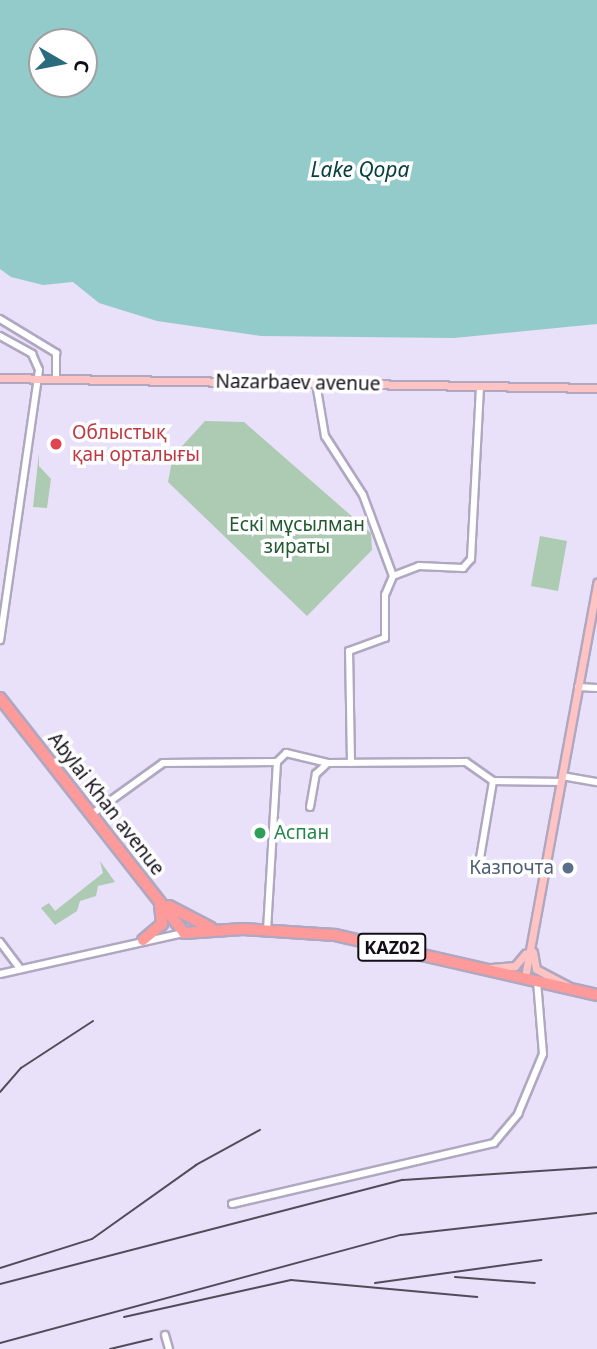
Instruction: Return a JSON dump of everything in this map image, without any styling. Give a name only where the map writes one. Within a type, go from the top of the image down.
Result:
[{"type":"highway","name":"Abylai Khan avenue","points":[[0,698],[184,933]]},
{"type":"highway","points":[[0,711],[24,728]]},
{"type":"highway","points":[[143,940],[163,922],[151,889]]},
{"type":"highway","name":"KАZ02","points":[[151,889],[197,925],[234,929]]},
{"type":"highway","name":"KАZ02","points":[[184,933],[267,929],[358,939],[597,995]]},
{"type":"main road","name":"Nazarbaev avenue","points":[[0,378],[596,388]]},
{"type":"main road","points":[[525,977],[597,583]]},
{"type":"main road","points":[[482,968],[519,964],[533,930]]},
{"type":"main road","points":[[533,930],[536,969],[578,990]]},
{"type":"street","points":[[0,319],[57,353],[56,379]]},
{"type":"street","points":[[0,336],[32,354],[38,379],[0,640]]},
{"type":"street","points":[[316,383],[326,436],[363,495],[393,576],[385,595],[386,638],[356,645],[345,660],[355,702],[351,763]]},
{"type":"street","points":[[393,576],[419,566],[463,568],[473,540],[480,386]]},
{"type":"street","points":[[578,692],[597,688]]},
{"type":"street","points":[[267,929],[277,762],[286,753],[328,763],[466,762],[493,781],[561,779],[597,782]]},
{"type":"street","points":[[92,814],[163,763],[277,762]]},
{"type":"street","points":[[310,807],[316,774],[328,763]]},
{"type":"street","points":[[478,870],[493,781]]},
{"type":"street","points":[[0,974],[184,933]]},
{"type":"street","points":[[0,942],[20,969]]},
{"type":"street","points":[[232,1204],[494,1143],[519,1114],[543,1054],[537,979]]},
{"type":"street","points":[[165,1335],[169,1349]]},
{"type":"green space","name":"Ескі мұсылман зираты","points":[[205,421],[244,422],[371,533],[372,550],[307,616],[168,482],[173,456]]},
{"type":"green space","points":[[39,453],[39,466],[51,479],[47,508],[33,507]]},
{"type":"green space","points":[[540,536],[567,541],[558,591],[531,586]]},
{"type":"green space","points":[[100,861],[115,882],[98,886],[96,896],[80,901],[77,911],[55,925],[41,908],[49,903],[55,911],[103,873]]},
{"type":"water","name":"Lake Qopa","points":[[0,0],[597,0],[597,324],[454,338],[261,336],[157,321],[99,303],[73,282],[43,285],[11,277],[0,269]]},
{"type":"railway","points":[[0,1092],[21,1068],[93,1021]]},
{"type":"railway","points":[[0,1268],[92,1239],[196,1165],[260,1130]]},
{"type":"railway","points":[[0,1284],[403,1180],[597,1167]]},
{"type":"railway","points":[[0,1343],[401,1235],[597,1213]]},
{"type":"railway","points":[[375,1283],[541,1260]]},
{"type":"railway","points":[[455,1277],[535,1283]]},
{"type":"railway","points":[[124,1317],[291,1280],[477,1297]]},
{"type":"railway","points":[[110,1349],[152,1339]]},
{"type":"place","name":"Облыстық қан орталығы","points":[[56,444]]},
{"type":"place","name":"Аспан","points":[[260,833]]},
{"type":"place","name":"Казпочта","points":[[568,868]]}]
